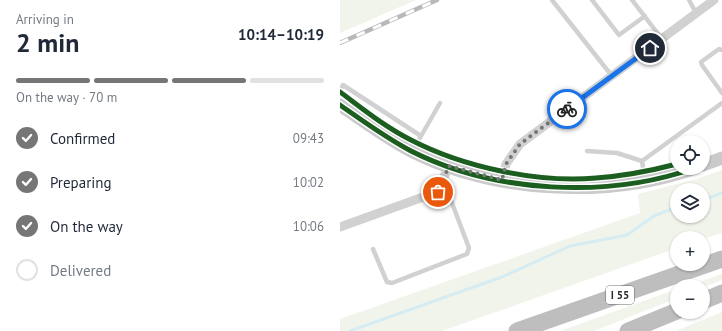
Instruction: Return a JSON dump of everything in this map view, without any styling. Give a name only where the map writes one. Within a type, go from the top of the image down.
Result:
[{"type":"highway","name":"I 55","points":[[517,331],[722,259]]},
{"type":"highway","points":[[710,298],[722,293]]},
{"type":"highway","points":[[628,331],[670,314]]},
{"type":"street","points":[[502,180],[506,164],[520,144],[714,0]]},
{"type":"street","points":[[340,105],[372,128],[412,151],[449,166],[502,180],[573,188],[608,186],[645,181],[670,174]]},
{"type":"street","points":[[710,162],[722,158]]},
{"type":"street","points":[[340,227],[438,192],[449,166]]},
{"type":"lane","points":[[552,0],[612,76]]},
{"type":"lane","points":[[592,0],[619,36],[645,16]]},
{"type":"lane","points":[[632,0],[662,39]]},
{"type":"lane","points":[[689,0],[696,13]]},
{"type":"lane","points":[[722,50],[719,49],[701,62],[722,93]]},
{"type":"lane","points":[[340,90],[343,85],[421,136]]},
{"type":"lane","points":[[642,161],[722,102]]},
{"type":"lane","points":[[412,151],[440,104]]},
{"type":"lane","points":[[587,151],[617,153],[642,161]]},
{"type":"lane","points":[[642,161],[645,181]]},
{"type":"lane","points":[[373,249],[387,282],[392,283],[466,254],[469,248],[449,195],[440,188]]},
{"type":"shaded area","points":[[340,0],[416,0],[340,33]]},
{"type":"shaded area","points":[[722,170],[722,233],[710,237],[710,231],[670,231],[670,250],[442,331],[340,331],[340,319],[640,213],[638,194],[670,186],[670,223],[710,223],[710,183],[681,183]]},
{"type":"shaded area","points":[[722,274],[722,280],[710,284],[710,279],[707,279]]},
{"type":"shaded area","points":[[670,292],[670,301],[594,331],[560,331]]},
{"type":"shaded area","points":[[722,312],[722,331],[676,331],[705,319],[710,319],[710,317]]},
{"type":"waterway","points":[[710,197],[722,193]]},
{"type":"waterway","points":[[350,331],[502,277],[570,246],[627,235],[654,216],[670,210]]},
{"type":"railway","points":[[340,43],[437,0]]},
{"type":"cycle path","points":[[340,92],[383,124],[431,150],[501,171],[550,178],[573,179],[627,175],[670,166]]},
{"type":"cycle path","points":[[340,105],[384,135],[411,151],[443,165],[478,176],[514,183],[551,187],[588,187],[625,184],[671,175]]},
{"type":"way so far","points":[[438,192],[449,166],[466,172],[502,180],[506,164],[520,144],[567,109]]},
{"type":"route","points":[[567,109],[650,48]]}]
